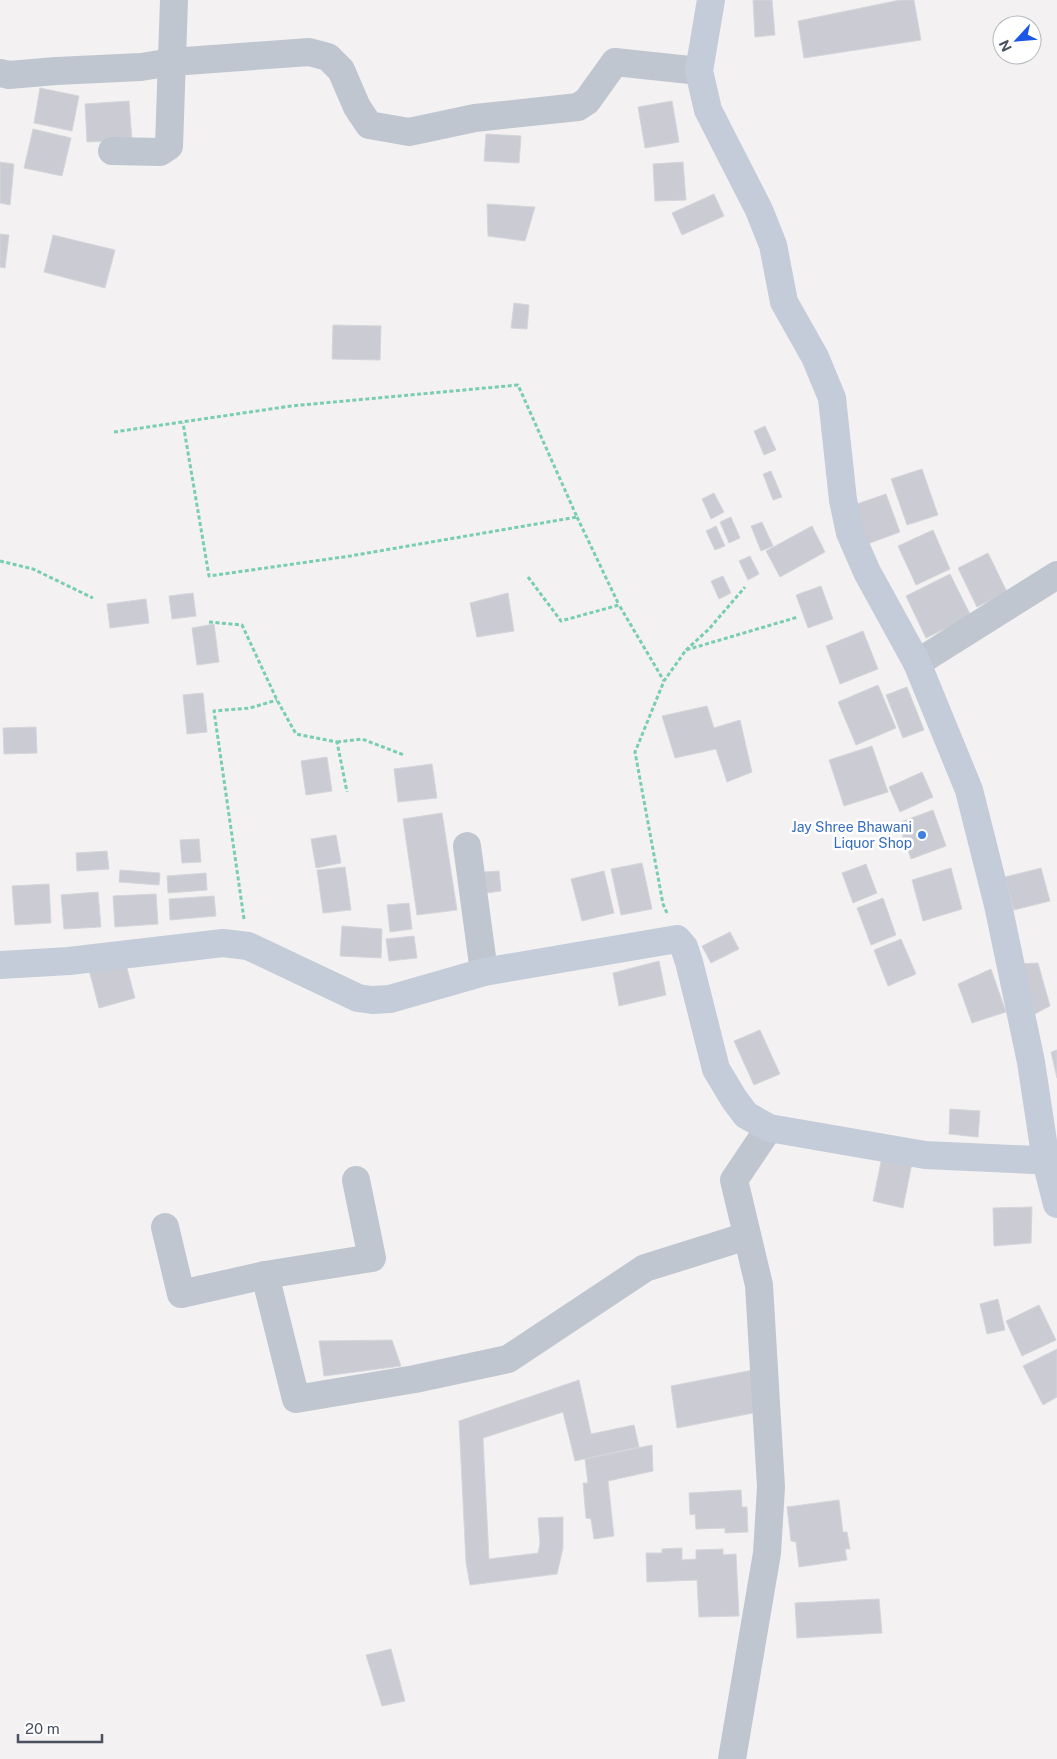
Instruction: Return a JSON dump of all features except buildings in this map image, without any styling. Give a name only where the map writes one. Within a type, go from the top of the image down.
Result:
[{"type":"street","points":[[112,151],[160,152],[169,146],[174,0]]},
{"type":"street","points":[[711,0],[699,71],[708,110],[759,210],[773,245],[784,302],[815,357],[832,398],[843,500],[850,533],[867,572],[917,663],[969,790],[998,905],[1051,1161],[1057,1204]]},
{"type":"street","points":[[0,73],[8,75],[141,67],[172,62],[309,52],[328,57],[341,70],[357,108],[369,125],[409,132],[475,118],[578,107],[587,101],[612,63],[615,62],[699,71]]},
{"type":"street","points":[[917,663],[1057,574]]},
{"type":"street","points":[[467,846],[484,972]]},
{"type":"street","points":[[0,965],[69,961],[223,943],[248,946],[358,998],[372,1000],[390,998],[484,972],[677,939],[684,947],[689,962],[716,1069],[746,1115],[768,1128],[925,1154],[1051,1161]]},
{"type":"street","points":[[732,1759],[767,1553],[771,1487],[759,1285],[734,1180],[768,1128]]},
{"type":"street","points":[[165,1227],[180,1294],[265,1275],[372,1258],[356,1180]]},
{"type":"street","points":[[265,1275],[296,1399],[414,1379],[508,1359],[645,1268],[748,1236]]},
{"type":"path","points":[[114,432],[291,406],[518,385],[619,605],[664,681]]},
{"type":"path","points":[[183,422],[209,576],[350,556],[577,517]]},
{"type":"path","points":[[0,561],[33,569],[93,598]]},
{"type":"path","points":[[528,577],[561,621],[619,605]]},
{"type":"path","points":[[677,939],[663,904],[635,752],[664,681],[686,650],[709,628],[745,587]]},
{"type":"path","points":[[686,650],[798,617]]},
{"type":"path","points":[[209,622],[242,625],[276,700],[296,734],[337,742],[362,739],[404,755]]},
{"type":"path","points":[[248,946],[214,711],[250,708],[276,700]]},
{"type":"path","points":[[337,742],[347,792]]},
{"type":"place","name":"Jay Shree Bhawani Liquor Shop","points":[[922,835]]}]
